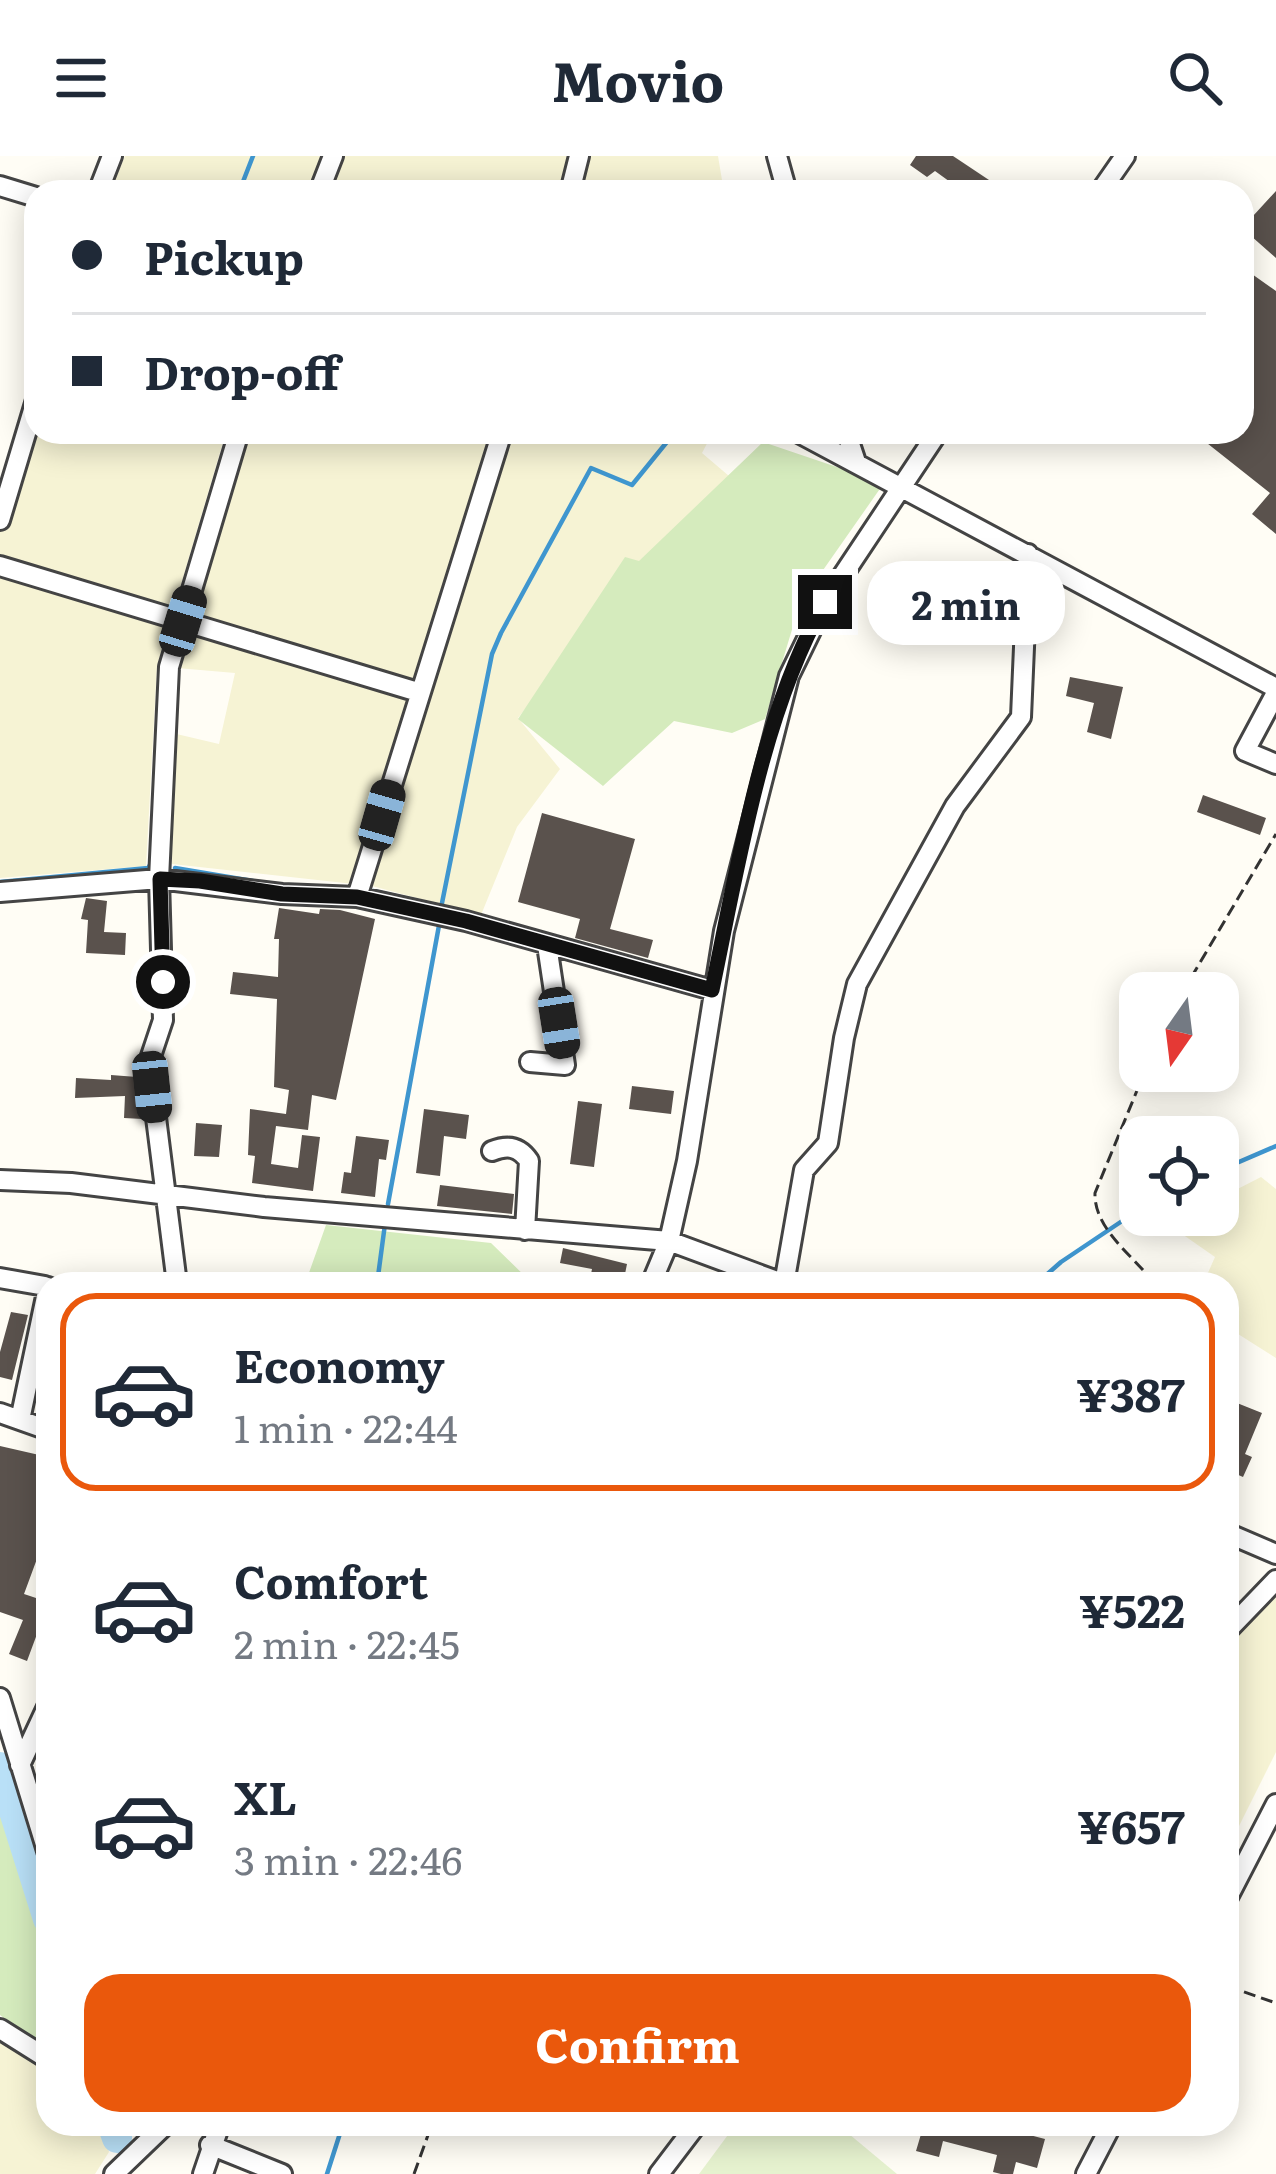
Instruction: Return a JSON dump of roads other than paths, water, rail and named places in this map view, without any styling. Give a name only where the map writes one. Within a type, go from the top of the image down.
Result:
[{"type":"street","points":[[0,520],[24,440]]},
{"type":"street","points":[[175,1272],[149,1062],[163,1020],[160,879],[167,685],[235,444]]},
{"type":"street","points":[[357,897],[498,444]]},
{"type":"street","points":[[821,444],[1276,690],[1245,751],[1276,764]]},
{"type":"street","points":[[851,444],[856,462]]},
{"type":"street","points":[[656,1272],[669,1241],[687,1161],[712,990],[741,857],[789,676],[825,602],[930,444]]},
{"type":"street","points":[[787,1272],[805,1170],[824,1151],[834,1118],[844,1038],[857,984],[955,806],[1022,717],[1028,554]]},
{"type":"street","points":[[0,566],[418,692]]},
{"type":"street","points":[[0,892],[160,879],[282,894],[357,897],[441,915],[712,990]]},
{"type":"street","points":[[530,1062],[565,1065],[547,945]]},
{"type":"street","points":[[492,1150],[518,1149],[529,1160],[525,1230]]},
{"type":"street","points":[[0,1180],[669,1241],[753,1272]]},
{"type":"street","points":[[0,1278],[36,1285]]},
{"type":"street","points":[[10,1416],[36,1325]]},
{"type":"street","points":[[1239,1538],[1276,1554]]},
{"type":"street","points":[[1239,1619],[1276,1580]]},
{"type":"street","points":[[0,1698],[36,1816]]},
{"type":"street","points":[[20,1766],[36,1731]]},
{"type":"street","points":[[1239,1876],[1276,1804]]},
{"type":"street","points":[[0,2029],[36,2052]]},
{"type":"street","points":[[136,2136],[140,2146]]},
{"type":"street","points":[[114,2174],[152,2136]]},
{"type":"street","points":[[203,2174],[214,2136]]},
{"type":"street","points":[[659,2174],[688,2136]]},
{"type":"street","points":[[1086,2174],[1106,2136]]},
{"type":"street","points":[[210,2145],[282,2174]]},
{"type":"waterway","points":[[244,180],[253,156]]},
{"type":"waterway","points":[[213,489],[226,444]]},
{"type":"waterway","points":[[441,908],[492,654],[501,633],[591,468],[632,485],[665,444]]},
{"type":"waterway","points":[[0,882],[148,868],[152,862]]},
{"type":"waterway","points":[[175,868],[264,883]]},
{"type":"waterway","points":[[373,891],[413,900]]},
{"type":"waterway","points":[[388,1204],[440,920]]},
{"type":"waterway","points":[[1239,1162],[1276,1146]]},
{"type":"waterway","points":[[1050,1272],[1119,1223]]},
{"type":"waterway","points":[[379,1272],[385,1224]]},
{"type":"waterway","points":[[0,1767],[36,1881]]},
{"type":"waterway","points":[[327,2174],[339,2136]]}]
